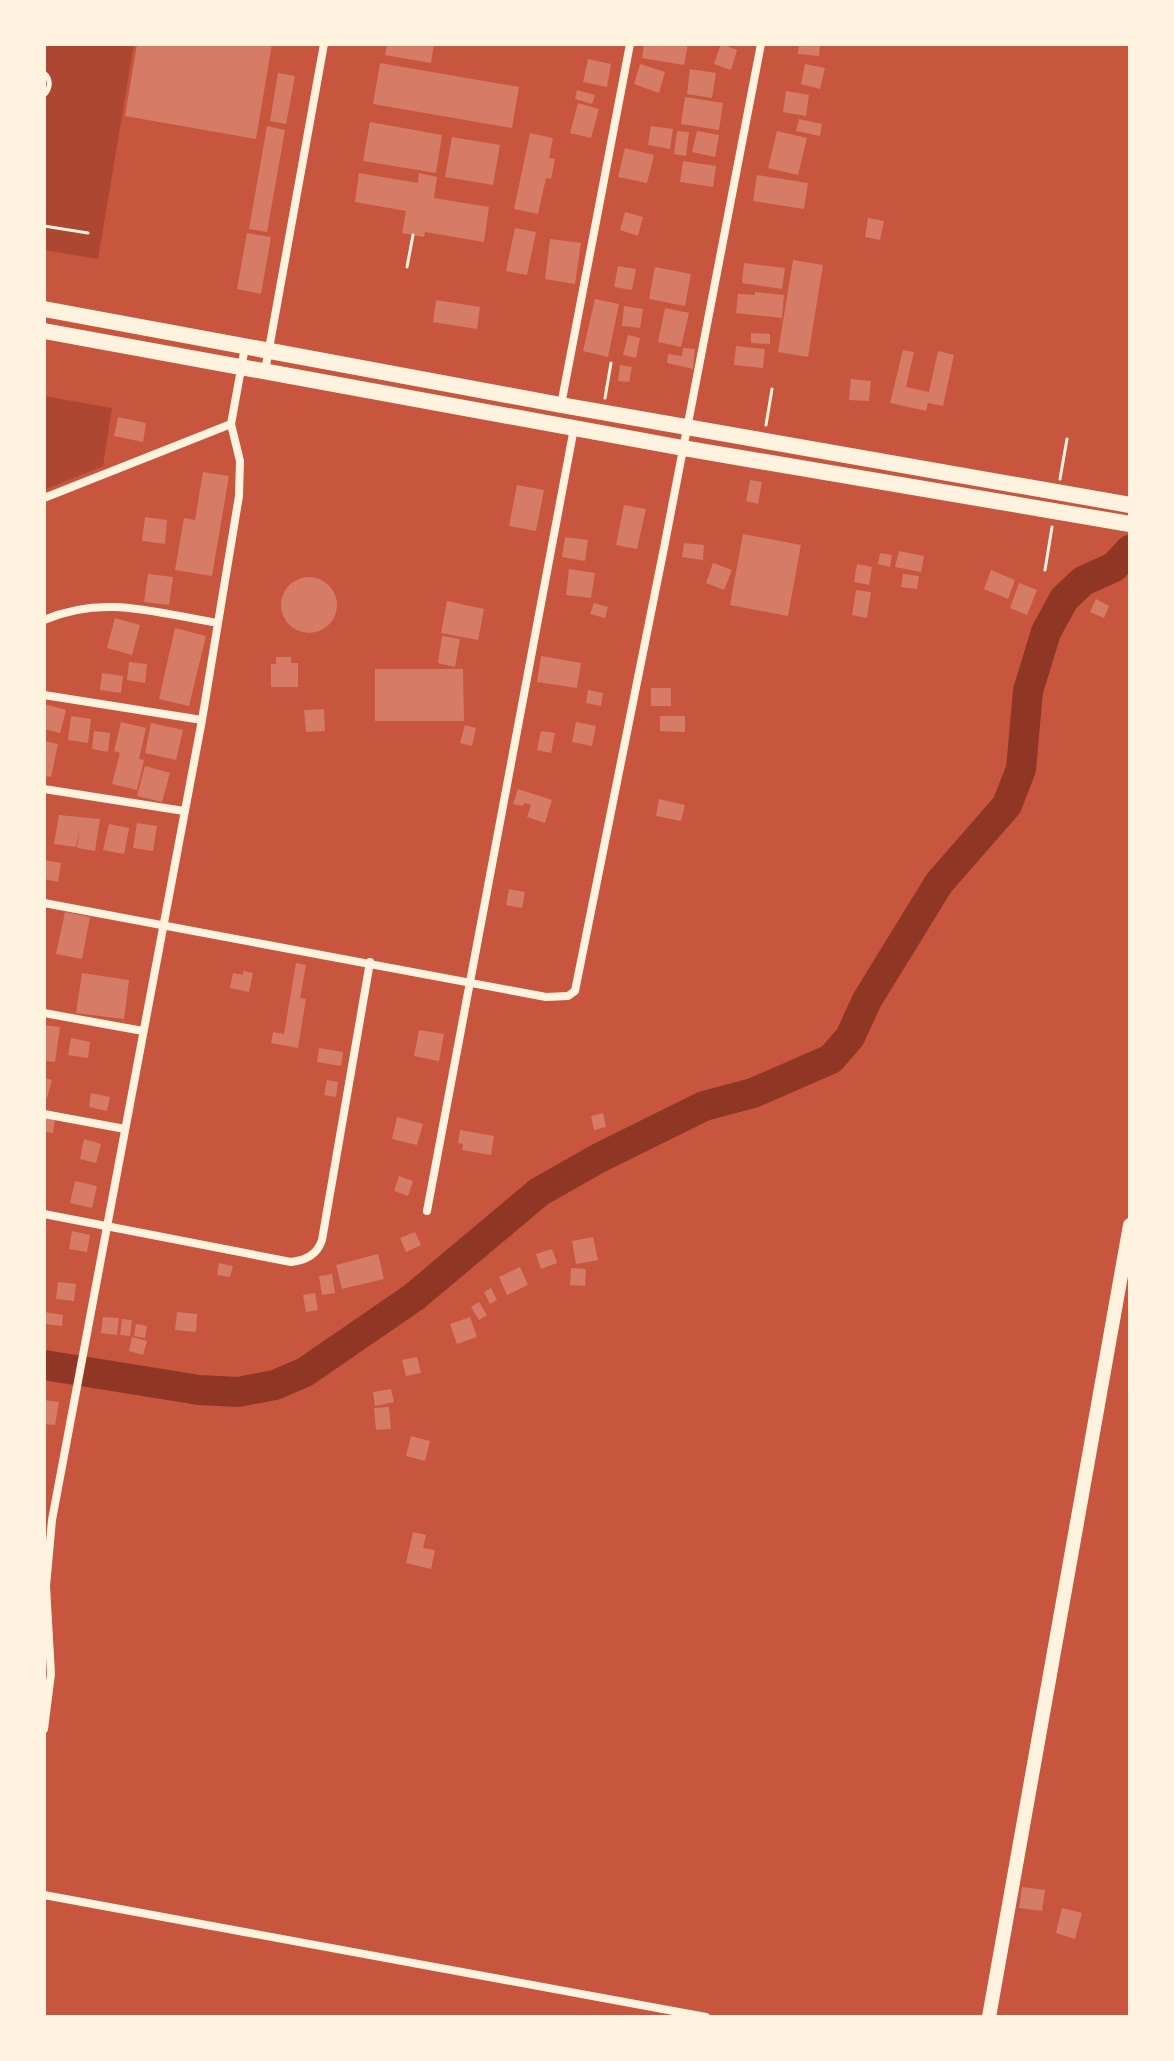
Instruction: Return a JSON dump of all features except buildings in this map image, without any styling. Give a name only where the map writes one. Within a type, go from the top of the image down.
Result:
[{"type":"highway","points":[[44,309],[602,413],[1130,505]]},
{"type":"highway","points":[[44,331],[683,448],[1130,524]]},
{"type":"highway","points":[[411,398],[415,378]]},
{"type":"highway","points":[[790,466],[794,446]]},
{"type":"main road","points":[[989,2017],[1130,1225]]},
{"type":"street","points":[[265,371],[324,44]]},
{"type":"street","points":[[561,405],[630,44]]},
{"type":"street","points":[[44,903],[546,997],[568,996],[575,991],[761,44]]},
{"type":"street","points":[[44,1729],[51,1674],[46,1586],[48,1554],[81,1357],[218,623],[241,478],[231,424],[245,347]]},
{"type":"street","points":[[44,498],[231,424]]},
{"type":"street","points":[[427,1211],[574,427]]},
{"type":"street","points":[[44,620],[75,609],[104,605],[218,623]]},
{"type":"street","points":[[44,695],[202,720]]},
{"type":"street","points":[[44,789],[184,811]]},
{"type":"street","points":[[44,1214],[291,1262],[304,1260],[319,1249],[370,962]]},
{"type":"street","points":[[44,1013],[143,1031]]},
{"type":"street","points":[[44,1114],[125,1129]]},
{"type":"street","points":[[44,1895],[706,2017]]},
{"type":"lane","points":[[44,73],[49,87],[44,95]]},
{"type":"path","points":[[44,226],[88,233]]},
{"type":"path","points":[[407,267],[413,235]]},
{"type":"path","points":[[602,413],[611,363]]},
{"type":"path","points":[[763,441],[772,389]]},
{"type":"path","points":[[1058,493],[1067,439]]},
{"type":"path","points":[[1045,570],[1055,511]]},
{"type":"shaded area","points":[[44,44],[134,44],[98,259],[44,250]]},
{"type":"shaded area","points":[[44,396],[112,408],[103,466],[44,490]]},
{"type":"waterway","points":[[44,1365],[199,1390],[238,1392],[275,1385],[305,1372],[414,1297],[539,1192],[599,1158],[704,1106],[753,1093],[831,1059],[850,1037],[867,1000],[939,883],[1007,805],[1021,769],[1028,691],[1046,632],[1064,599],[1083,581],[1114,567],[1130,550]]}]
